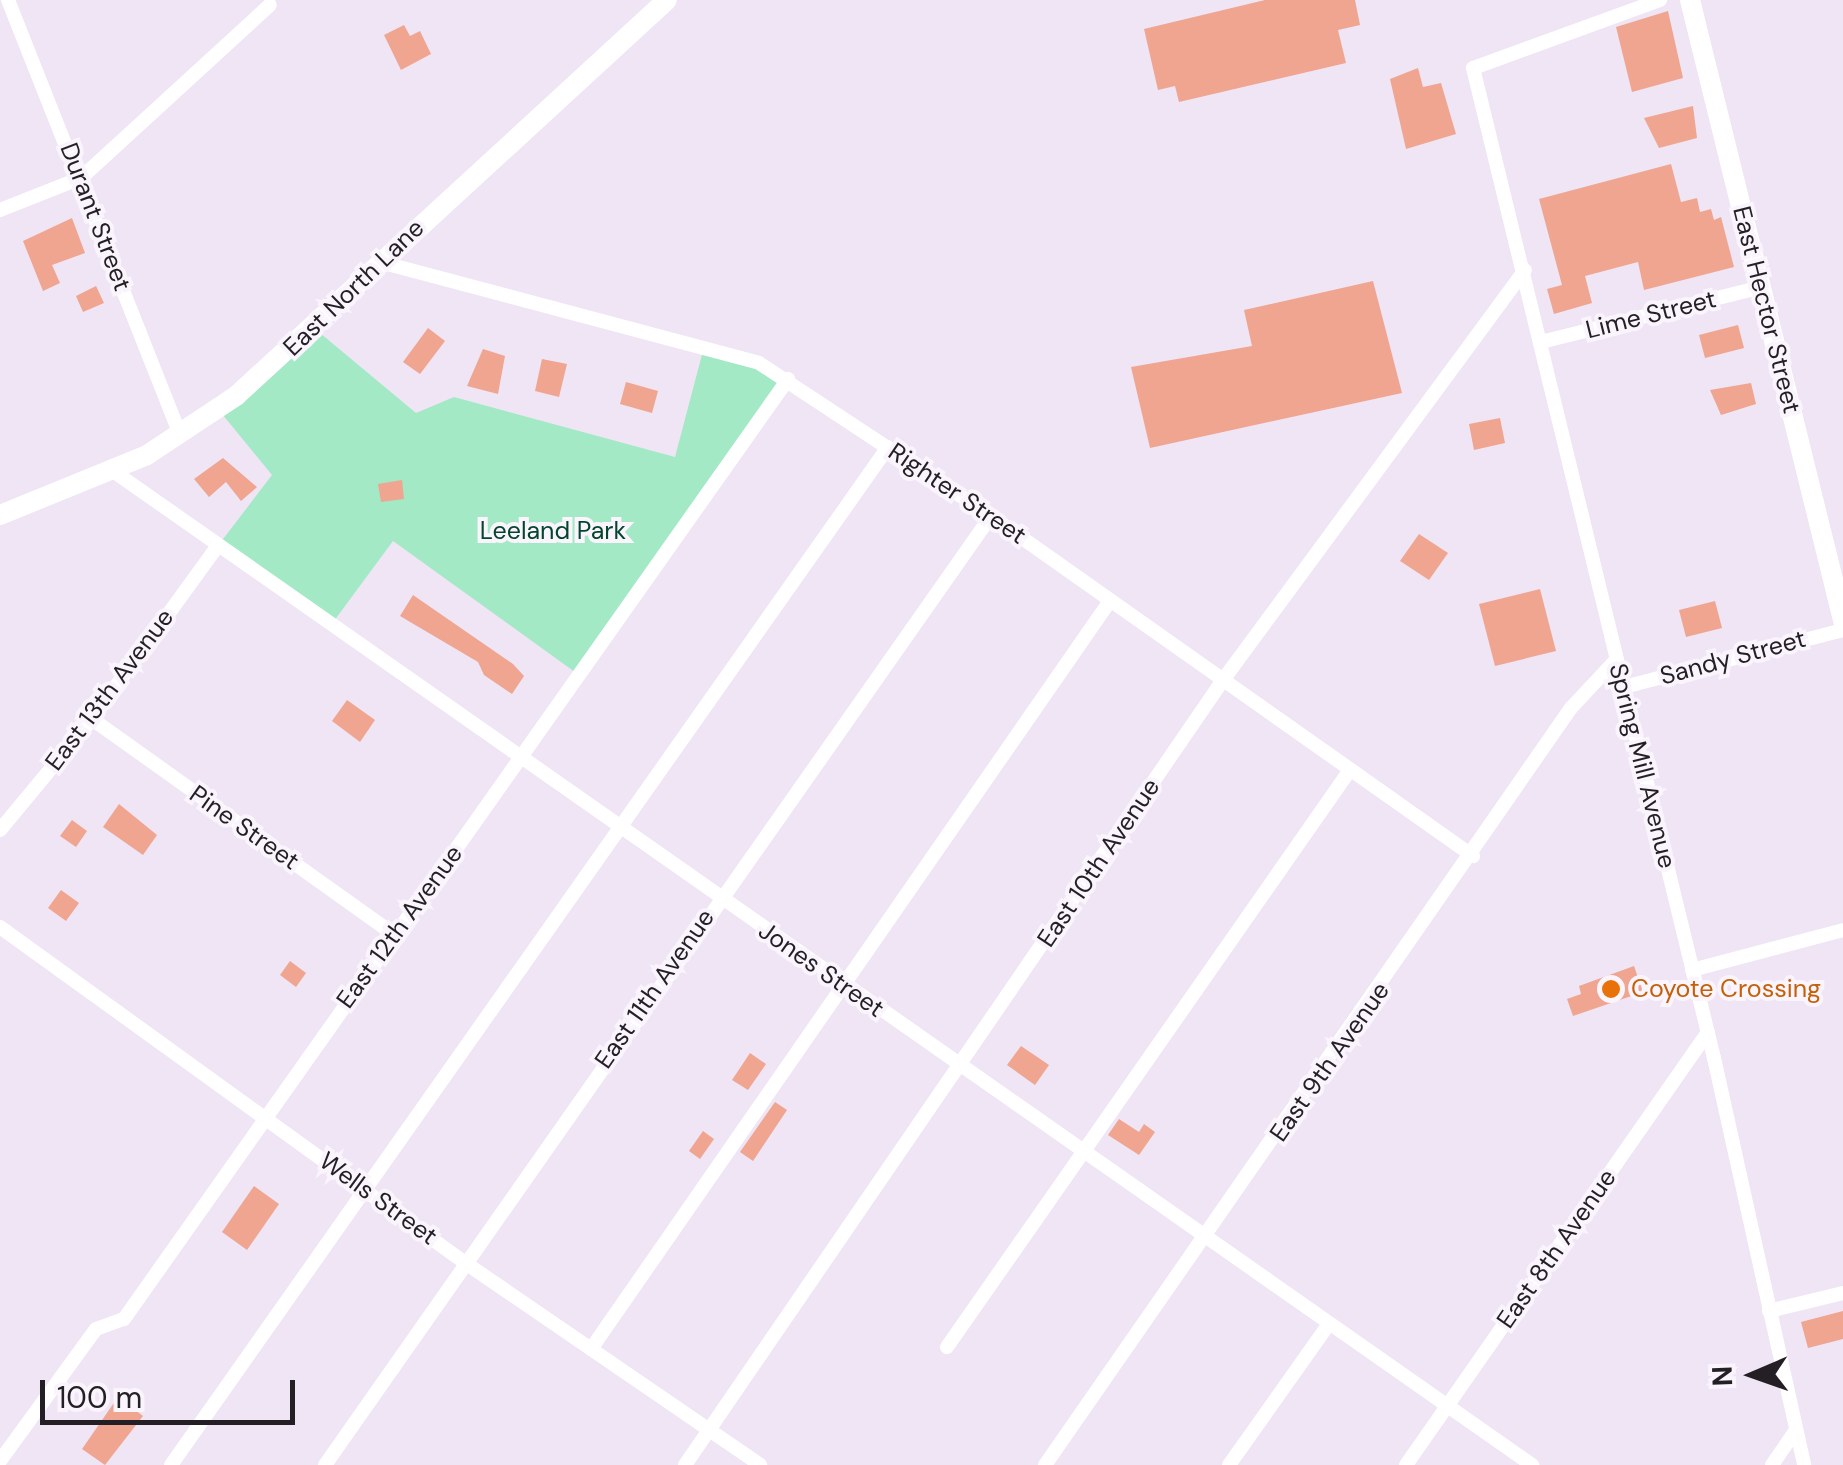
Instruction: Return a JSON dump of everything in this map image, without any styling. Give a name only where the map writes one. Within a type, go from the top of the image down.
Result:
[{"type":"street","name":"Durant Street","points":[[8,0],[180,435]]},
{"type":"street","name":"East North Lane","points":[[0,515],[112,471],[180,435],[269,368],[667,0]]},
{"type":"street","name":"Spring Mill Avenue","points":[[1660,0],[1473,68],[1708,1032],[1804,1465]]},
{"type":"street","name":"East Hector Street","points":[[1690,0],[1843,620]]},
{"type":"street","points":[[0,210],[80,178],[270,5]]},
{"type":"street","name":"Righter Street","points":[[380,262],[731,354],[788,379],[990,516],[1473,856]]},
{"type":"street","name":"East 10th Avenue","points":[[685,1465],[961,1068],[1223,680],[1525,270]]},
{"type":"street","name":"Lime Street","points":[[1541,342],[1761,287]]},
{"type":"street","name":"East 12th Avenue","points":[[0,1460],[96,1329],[124,1319],[261,1118],[396,936],[788,379]]},
{"type":"street","points":[[171,1465],[888,447]]},
{"type":"street","name":"Jones Street","points":[[112,471],[1208,1238],[1445,1410],[1532,1465]]},
{"type":"street","name":"East 11th Avenue","points":[[325,1465],[718,898],[990,516]]},
{"type":"street","name":"East 13th Avenue","points":[[0,830],[92,720],[217,547]]},
{"type":"street","points":[[591,1349],[1110,600]]},
{"type":"street","name":"Sandy Street","points":[[1624,687],[1843,630]]},
{"type":"street","name":"East 9th Avenue","points":[[1045,1465],[1473,856],[1570,708],[1615,661]]},
{"type":"street","name":"Pine Street","points":[[92,720],[396,936]]},
{"type":"street","points":[[947,1347],[1350,770]]},
{"type":"street","name":"Wells Street","points":[[0,927],[464,1262],[760,1465]]},
{"type":"street","points":[[1692,970],[1843,930]]},
{"type":"street","name":"East 8th Avenue","points":[[1406,1465],[1708,1032]]},
{"type":"street","points":[[1769,1311],[1843,1293]]},
{"type":"street","points":[[1229,1465],[1328,1325]]},
{"type":"street","points":[[1772,1465],[1796,1430]]},
{"type":"green space","name":"Leeland Park","points":[[314,328],[416,413],[454,397],[675,457],[704,347],[788,379],[579,675],[393,541],[331,625],[217,547],[272,475],[218,409]]},
{"type":"building","points":[[1265,0],[1355,0],[1360,25],[1338,30],[1346,63],[1179,102],[1175,86],[1158,90],[1144,29]]},
{"type":"building","points":[[1668,11],[1683,78],[1632,92],[1616,27]]},
{"type":"building","points":[[404,25],[410,36],[420,31],[431,54],[401,70],[384,35]]},
{"type":"building","points":[[1418,68],[1423,87],[1441,83],[1456,134],[1406,149],[1390,79]]},
{"type":"building","points":[[1693,106],[1697,138],[1659,148],[1644,118]]},
{"type":"building","points":[[1671,164],[1681,202],[1697,198],[1700,212],[1711,209],[1714,220],[1721,217],[1734,267],[1644,290],[1638,262],[1585,276],[1592,303],[1554,314],[1547,289],[1562,285],[1539,199]]},
{"type":"building","points":[[72,218],[85,253],[52,265],[60,283],[43,291],[23,241]]},
{"type":"building","points":[[1373,281],[1402,393],[1150,448],[1131,367],[1252,346],[1244,310]]},
{"type":"building","points":[[96,286],[104,303],[83,312],[76,296]]},
{"type":"building","points":[[1738,325],[1744,348],[1705,358],[1699,335]]},
{"type":"building","points":[[428,328],[445,341],[420,374],[403,362]]},
{"type":"building","points":[[483,349],[505,356],[498,394],[467,386]]},
{"type":"building","points":[[542,359],[567,364],[559,397],[535,391]]},
{"type":"building","points":[[626,382],[658,391],[652,413],[620,404]]},
{"type":"building","points":[[1751,383],[1756,404],[1721,415],[1710,390]]},
{"type":"building","points":[[1500,418],[1505,443],[1474,450],[1469,424]]},
{"type":"building","points":[[223,458],[257,487],[241,501],[226,482],[209,497],[194,479]]},
{"type":"building","points":[[402,480],[404,499],[381,502],[378,484]]},
{"type":"building","points":[[1419,534],[1448,553],[1429,580],[1400,561]]},
{"type":"building","points":[[1540,589],[1556,651],[1495,666],[1479,604]]},
{"type":"building","points":[[413,595],[513,664],[524,676],[512,694],[484,675],[478,662],[400,616]]},
{"type":"building","points":[[1715,601],[1722,628],[1686,637],[1679,610]]},
{"type":"building","points":[[347,700],[375,720],[360,742],[332,721]]},
{"type":"building","points":[[119,804],[157,835],[143,855],[103,827]]},
{"type":"building","points":[[72,820],[87,831],[76,847],[60,836]]},
{"type":"building","points":[[61,890],[79,903],[66,921],[48,908]]},
{"type":"building","points":[[290,961],[306,973],[296,987],[280,975]]},
{"type":"building","name":"Coyote Crossing","points":[[1634,966],[1643,992],[1573,1016],[1567,999],[1581,994],[1579,986]]},
{"type":"building","points":[[1021,1046],[1049,1065],[1035,1085],[1007,1065]]},
{"type":"building","points":[[750,1053],[766,1064],[748,1090],[732,1080]]},
{"type":"building","points":[[775,1102],[787,1110],[753,1161],[740,1152]]},
{"type":"building","points":[[1119,1119],[1139,1132],[1144,1124],[1155,1132],[1139,1155],[1108,1135]]},
{"type":"building","points":[[703,1131],[714,1139],[700,1159],[689,1151]]},
{"type":"building","points":[[254,1186],[279,1204],[247,1250],[222,1232]]},
{"type":"building","points":[[1843,1311],[1843,1339],[1808,1348],[1801,1322]]},
{"type":"building","points":[[118,1397],[143,1416],[105,1465],[82,1449]]},
{"type":"place","name":"Coyote Crossing","points":[[1611,989]]}]
